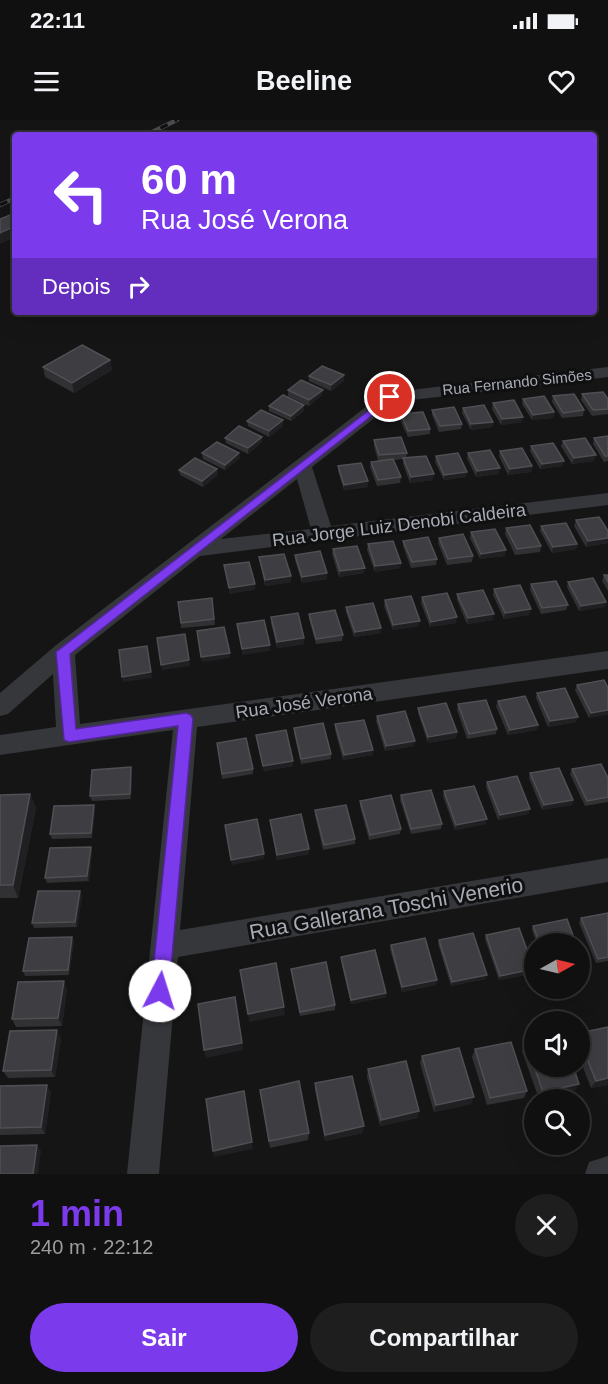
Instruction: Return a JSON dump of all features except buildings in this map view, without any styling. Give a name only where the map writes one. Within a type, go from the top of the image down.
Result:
[{"type":"street","name":"Rua Fernando Simões","points":[[302,465],[390,397],[608,372]]},
{"type":"street","points":[[0,707],[63,652],[302,465],[323,534]]},
{"type":"street","name":"Rua Jorge Luiz Denobi Caldeira","points":[[191,550],[608,499]]},
{"type":"street","points":[[63,652],[69,736]]},
{"type":"street","name":"Rua José Verona","points":[[0,745],[608,660]]},
{"type":"street","points":[[143,1174],[186,719]]},
{"type":"street","name":"Rua Gallerana Toschi Venerio","points":[[165,946],[608,870]]},
{"type":"street","points":[[601,1174],[608,1173]]},
{"type":"railway","points":[[152,132],[177,120]]},
{"type":"railway","points":[[0,205],[12,199]]},
{"type":"route","points":[[160,991],[186,719],[69,736],[63,652],[390,397]]}]
